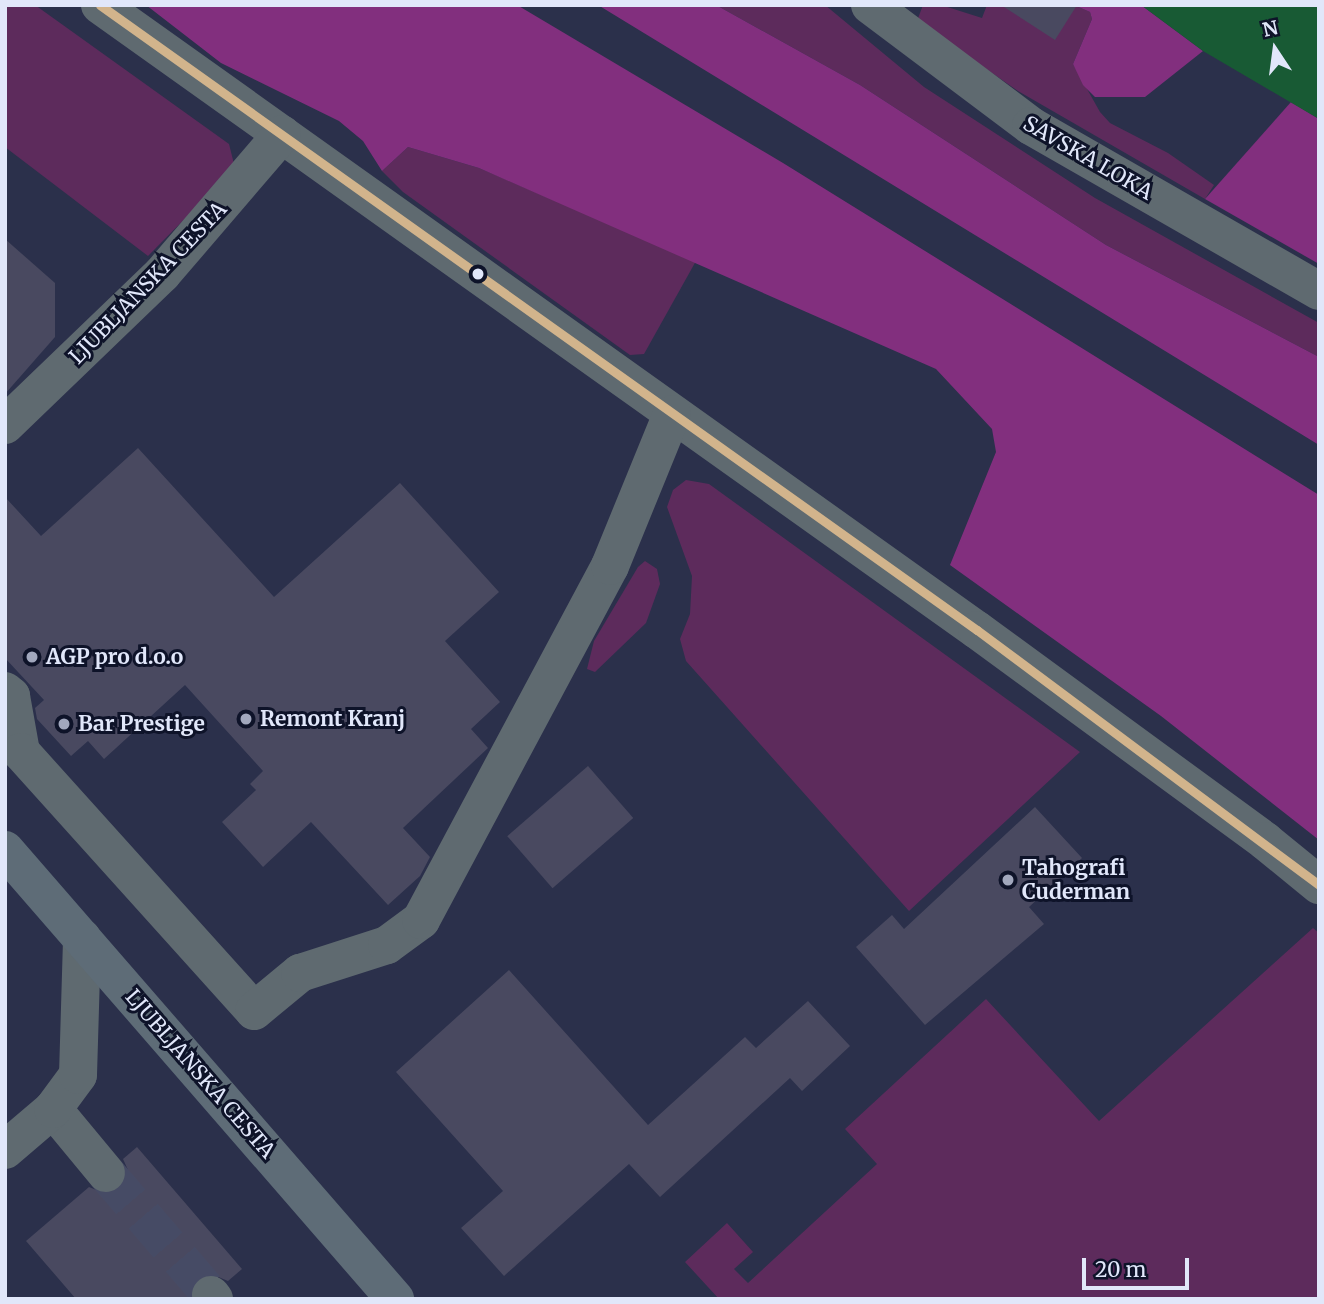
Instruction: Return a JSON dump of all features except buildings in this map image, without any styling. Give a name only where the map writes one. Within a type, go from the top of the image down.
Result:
[{"type":"main road","name":"LJUBLJANSKA CESTA","points":[[5,849],[395,1299]]},
{"type":"street","points":[[100,5],[1010,655],[1319,886]]},
{"type":"street","name":"SAVSKA LOKA","points":[[870,5],[1031,126],[1319,291]]},
{"type":"street","name":"LJUBLJANSKA CESTA","points":[[5,425],[162,274],[282,134]]},
{"type":"street","points":[[5,691],[10,696],[21,752],[254,1011],[300,973],[387,945],[421,920],[610,566],[672,414]]},
{"type":"street","points":[[5,1150],[53,1109],[78,1075],[82,938]]},
{"type":"street","points":[[53,1109],[106,1173]]},
{"type":"shaded area","points":[[5,5],[35,5],[229,144],[235,168],[148,256],[5,147]]},
{"type":"shaded area","points":[[146,5],[517,5],[783,163],[1319,495],[1319,840],[1161,716],[950,565],[996,452],[992,429],[936,369],[479,168],[408,147],[382,171],[363,141],[339,121],[221,63]]},
{"type":"shaded area","points":[[598,5],[716,5],[860,85],[1106,245],[1319,357],[1319,445]]},
{"type":"shaded area","points":[[716,5],[825,5],[924,87],[1095,198],[1319,323],[1319,357],[1106,245],[860,85]]},
{"type":"shaded area","points":[[923,5],[941,5],[982,18],[987,5],[1074,5],[1090,12],[1092,19],[1073,64],[1100,112],[1110,123],[1168,153],[1214,185],[1205,199],[1018,91],[917,21]]},
{"type":"shaded area","points":[[1074,5],[1141,5],[1203,51],[1145,97],[1095,97],[1083,85],[1073,64],[1092,19],[1090,12]]},
{"type":"shaded area","points":[[1141,5],[1319,5],[1319,119],[1203,51]]},
{"type":"shaded area","points":[[1291,102],[1319,119],[1319,264],[1205,199]]},
{"type":"shaded area","points":[[408,147],[479,168],[696,261],[644,354],[630,355],[403,192],[382,171]]},
{"type":"shaded area","points":[[686,480],[709,484],[1080,752],[909,911],[686,661],[680,639],[690,614],[692,576],[667,507],[673,490]]},
{"type":"shaded area","points":[[645,561],[657,569],[660,584],[646,623],[595,672],[587,669],[594,641],[638,567]]},
{"type":"shaded area","points":[[1313,928],[1319,933],[1319,1299],[719,1299],[685,1262],[727,1223],[753,1252],[734,1269],[748,1283],[877,1164],[845,1129],[986,999],[1099,1121]]},
{"type":"tunnel","points":[[106,1173],[211,1295]]},
{"type":"transit line","points":[[100,5],[977,630],[1319,885]]},
{"type":"place","name":"AGP pro d.o.o","points":[[32,657]]},
{"type":"place","name":"Remont Kranj","points":[[246,719]]},
{"type":"place","name":"Bar Prestige","points":[[64,724]]},
{"type":"place","name":"Tahografi Cuderman","points":[[1008,880]]}]
